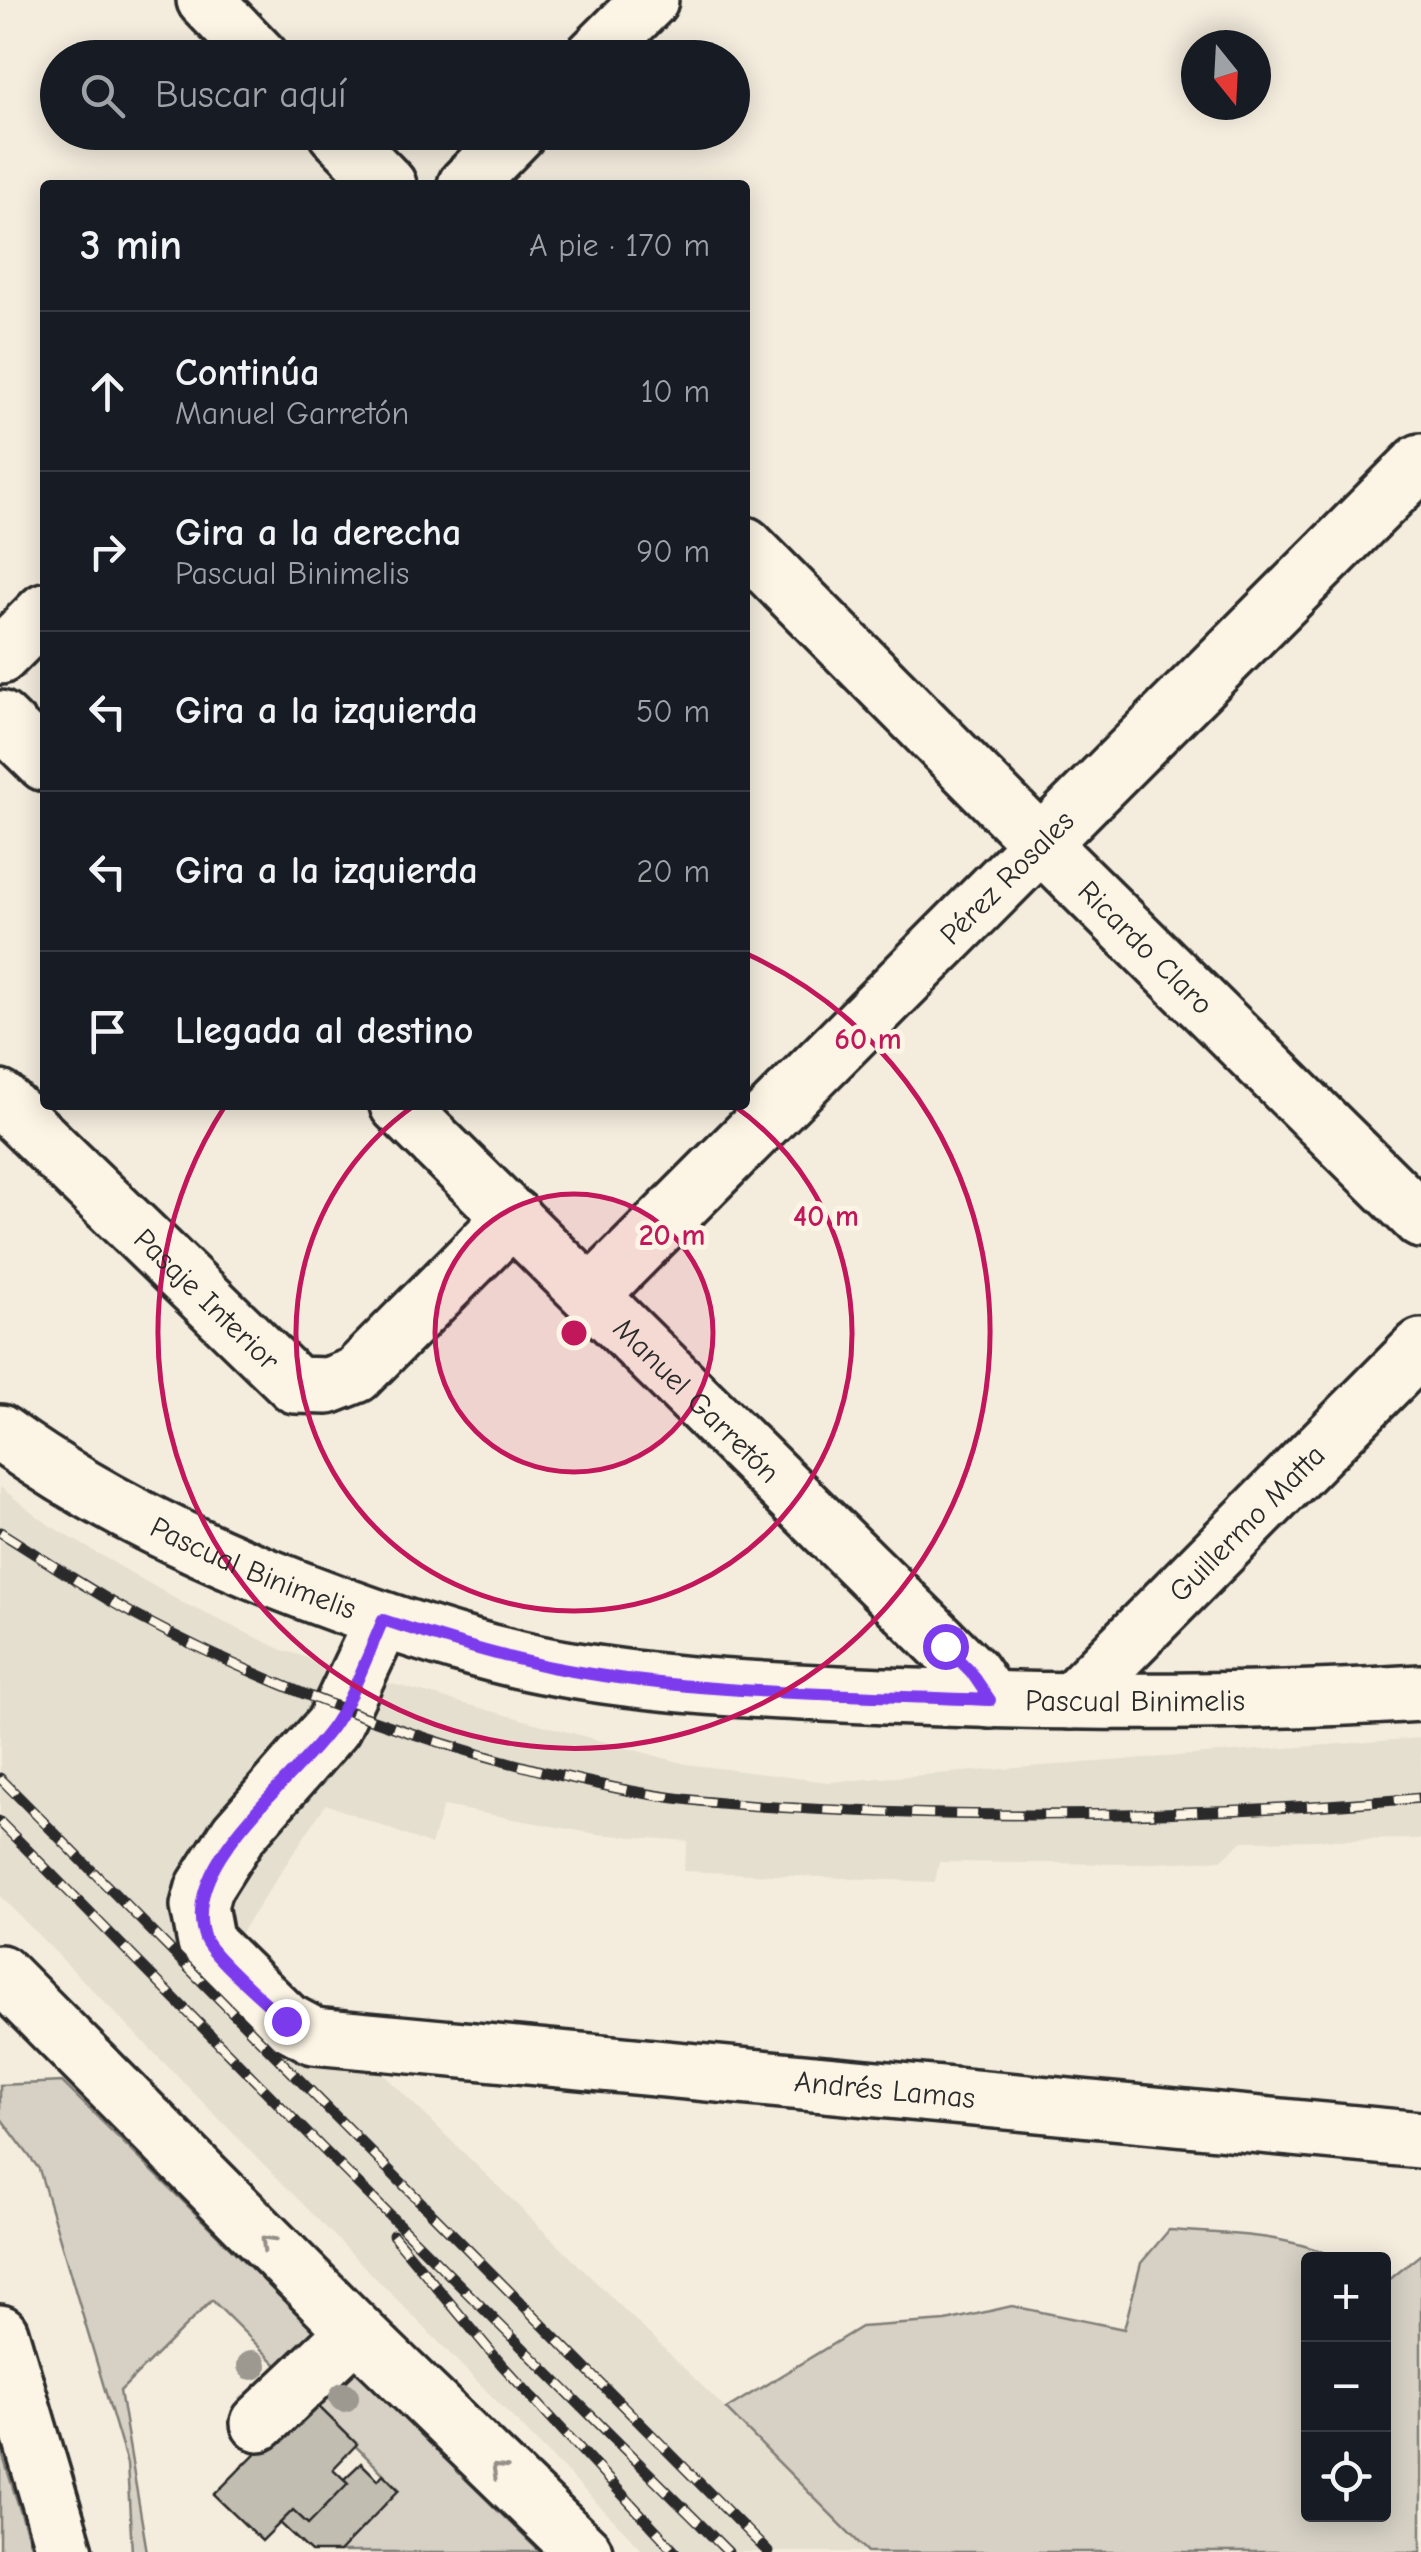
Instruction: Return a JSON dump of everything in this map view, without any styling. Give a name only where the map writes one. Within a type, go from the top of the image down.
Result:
[{"type":"street","points":[[204,0],[244,40]]},
{"type":"street","points":[[610,40],[650,0]]},
{"type":"street","points":[[354,150],[383,180]]},
{"type":"street","points":[[471,180],[500,150]]},
{"type":"street","name":"Pérez Rosales","points":[[592,1294],[1421,462]]},
{"type":"street","name":"Ricardo Claro","points":[[750,551],[1421,1220]]},
{"type":"street","points":[[0,656],[40,615]]},
{"type":"street","points":[[0,719],[40,758]]},
{"type":"street","name":"Pasaje Interior","points":[[0,1098],[296,1385],[328,1386],[356,1375],[513,1217]]},
{"type":"street","name":"Manuel Garretón","points":[[403,1110],[971,1672],[990,1700]]},
{"type":"street","name":"Guillermo Matta","points":[[1072,1701],[1421,1347]]},
{"type":"street","name":"Pascual Binimelis","points":[[0,1434],[118,1506],[278,1582],[383,1620],[551,1667],[746,1690],[990,1700],[1421,1692]]},
{"type":"street","name":"Andrés Lamas","points":[[383,1620],[333,1726],[238,1834],[204,1888],[199,1906],[206,1943],[286,2021],[314,2036],[1421,2140]]},
{"type":"street","points":[[0,1973],[356,2331],[584,2552]]},
{"type":"street","points":[[259,2422],[356,2331]]},
{"type":"street","points":[[0,2334],[66,2552]]},
{"type":"shaded area","points":[[0,1487],[49,1525],[181,1602],[283,1650],[374,1679],[686,1764],[828,1782],[1421,1738],[1421,1839],[1243,1841],[1221,1860],[1135,1864],[939,1862],[935,1882],[683,1871],[688,1841],[596,1834],[443,1806],[431,1845],[326,1804],[240,1934],[868,2552],[645,2552],[0,1896]]},
{"type":"shaded area","points":[[62,2082],[334,2350],[295,2383],[212,2300],[120,2391],[147,2552],[132,2552],[127,2464],[39,2169],[0,2117],[0,2085]]},
{"type":"shaded area","points":[[1169,2230],[1277,2239],[1323,2252],[1301,2252],[1301,2522],[1391,2522],[1391,2278],[1421,2254],[1421,2552],[868,2552],[726,2409],[861,2327],[946,2321],[1012,2306],[1124,2329],[1141,2263]]},
{"type":"shaded area","points":[[339,2355],[540,2552],[339,2552],[399,2489],[302,2393]]},
{"type":"shaded area","points":[[0,2447],[33,2552],[0,2552]]},
{"type":"building","points":[[310,2398],[357,2444],[333,2469],[348,2483],[308,2524],[293,2510],[262,2541],[214,2495]]},
{"type":"building","points":[[361,2463],[378,2480],[383,2474],[399,2490],[339,2552],[311,2552],[280,2523],[293,2510],[308,2524],[348,2483],[344,2479]]},
{"type":"railway","points":[[0,1532],[135,1615],[309,1696],[492,1758],[616,1788],[747,1805],[1014,1815],[1218,1811],[1421,1798]]},
{"type":"railway","points":[[0,1778],[768,2552]]},
{"type":"railway","points":[[0,1822],[728,2552]]},
{"type":"railway","points":[[393,2235],[502,2365],[676,2552]]},
{"type":"route","points":[[286,2021],[206,1943],[199,1906],[204,1888],[238,1834],[333,1726],[383,1620],[463,1646],[551,1667],[637,1680],[746,1690],[990,1700],[971,1672],[945,1646]]}]
